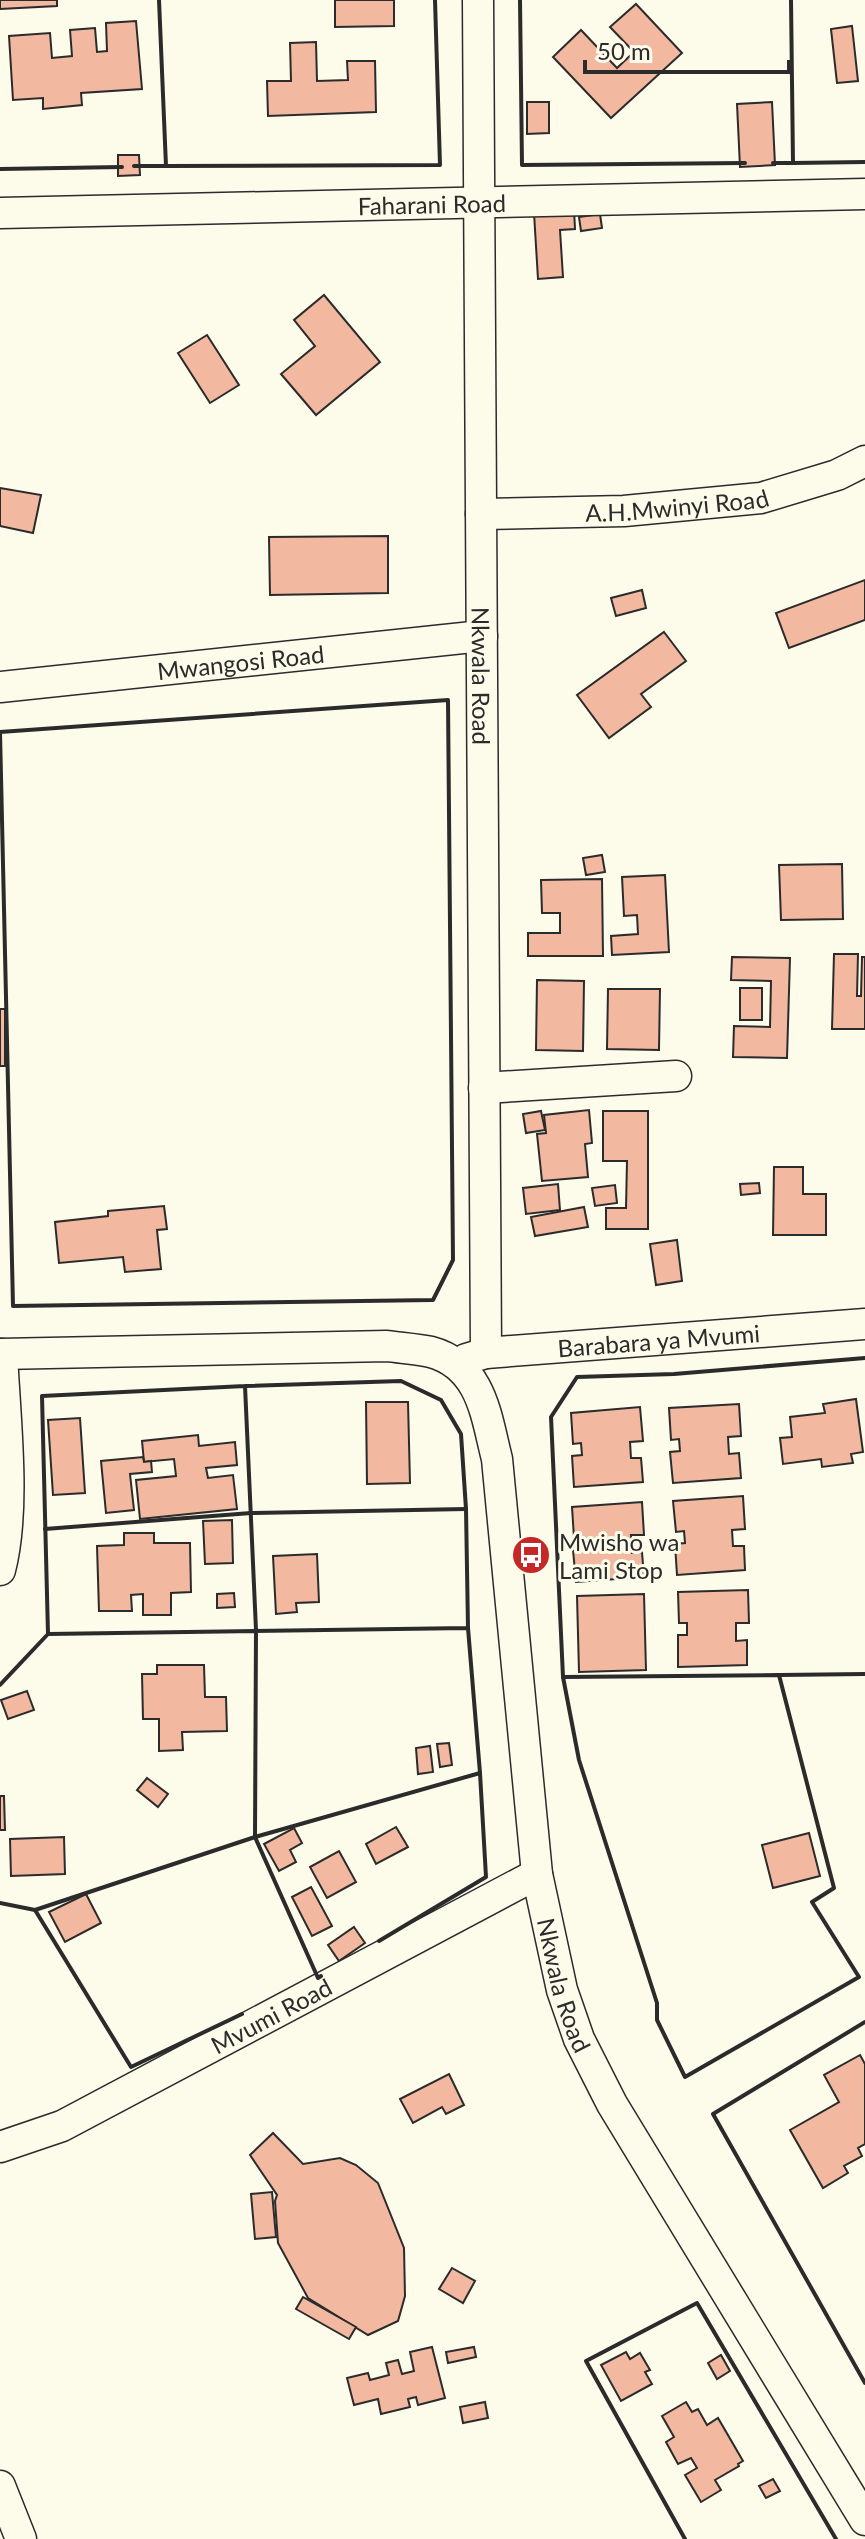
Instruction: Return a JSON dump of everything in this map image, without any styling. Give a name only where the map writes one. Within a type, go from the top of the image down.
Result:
[{"type":"street","name":"Nkwala Road","points":[[478,0],[484,1088],[470,1365],[497,1459],[537,1874],[562,1990],[585,2052],[612,2104],[865,2520]]},
{"type":"street","name":"Faharani Road","points":[[0,213],[865,194]]},
{"type":"street","name":"A.H.Mwinyi Road","points":[[481,514],[624,511],[761,498],[837,475],[865,461]]},
{"type":"street","name":"Mwangosi Road","points":[[0,687],[482,636]]},
{"type":"street","points":[[484,1088],[676,1076]]},
{"type":"street","name":"Barabara ya Mvumi","points":[[470,1365],[865,1324]]},
{"type":"street","points":[[0,1570],[5,1552],[8,1496],[1,1354],[387,1346],[433,1353],[470,1365]]},
{"type":"street","name":"Mvumi Road","points":[[0,2147],[62,2126],[537,1874]]},
{"type":"street","points":[[0,2486],[21,2539]]},
{"type":"building","points":[[0,0],[57,0],[57,6],[0,9]]},
{"type":"building","points":[[335,0],[394,0],[394,26],[335,27]]},
{"type":"building","points":[[636,4],[682,53],[611,118],[553,57],[581,30],[617,68],[634,52],[610,27]]},
{"type":"building","points":[[136,21],[142,89],[81,93],[82,105],[43,109],[43,98],[13,100],[9,36],[50,33],[52,58],[72,56],[70,30],[95,28],[97,52],[107,51],[106,23]]},
{"type":"building","points":[[852,26],[858,81],[837,83],[831,29]]},
{"type":"building","points":[[316,42],[317,81],[348,80],[347,61],[375,61],[376,112],[268,116],[267,81],[291,81],[290,43]]},
{"type":"building","points":[[527,102],[549,102],[549,133],[527,134]]},
{"type":"building","points":[[772,102],[775,165],[740,167],[737,104]]},
{"type":"building","points":[[118,155],[139,155],[140,175],[118,176]]},
{"type":"building","points":[[574,209],[575,229],[560,230],[563,277],[538,279],[534,213]]},
{"type":"building","points":[[600,214],[602,228],[581,231],[579,217]]},
{"type":"building","points":[[324,295],[380,362],[316,415],[281,374],[315,346],[294,320]]},
{"type":"building","points":[[207,335],[239,385],[210,403],[178,353]]},
{"type":"building","points":[[0,488],[41,495],[33,533],[0,526]]},
{"type":"building","points":[[388,536],[388,593],[270,595],[269,537]]},
{"type":"building","points":[[865,580],[865,620],[789,648],[776,613]]},
{"type":"building","points":[[642,590],[646,608],[616,616],[611,598]]},
{"type":"building","points":[[664,632],[686,661],[641,694],[651,707],[609,738],[577,695]]},
{"type":"building","points":[[602,855],[605,872],[586,875],[583,858]]},
{"type":"building","points":[[842,864],[843,919],[781,920],[779,865]]},
{"type":"building","points":[[665,875],[669,952],[612,955],[611,936],[638,934],[637,915],[624,916],[622,877]]},
{"type":"building","points":[[602,879],[603,956],[528,956],[528,933],[560,933],[560,913],[542,913],[541,880]]},
{"type":"building","points":[[834,954],[858,954],[857,996],[861,996],[862,957],[865,957],[865,1029],[832,1029]]},
{"type":"building","points":[[732,957],[790,958],[787,1058],[733,1057],[734,1026],[770,1027],[771,981],[731,980]]},
{"type":"building","points":[[537,980],[584,981],[583,1051],[536,1050]]},
{"type":"building","points":[[740,988],[762,988],[762,1020],[740,1020]]},
{"type":"building","points":[[608,989],[660,989],[659,1050],[607,1049]]},
{"type":"building","points":[[0,1009],[5,1009],[5,1066],[0,1066]]},
{"type":"building","points":[[589,1110],[592,1143],[585,1144],[588,1177],[542,1181],[537,1134],[546,1133],[544,1115]]},
{"type":"building","points":[[541,1111],[545,1130],[526,1133],[523,1114]]},
{"type":"building","points":[[603,1111],[648,1111],[648,1229],[606,1229],[606,1208],[626,1208],[627,1161],[603,1161]]},
{"type":"building","points":[[774,1167],[803,1167],[803,1194],[826,1194],[826,1235],[773,1235]]},
{"type":"building","points":[[759,1183],[760,1193],[741,1195],[740,1184]]},
{"type":"building","points":[[558,1184],[560,1210],[526,1214],[523,1188]]},
{"type":"building","points":[[615,1185],[617,1203],[595,1206],[592,1188]]},
{"type":"building","points":[[164,1206],[167,1229],[157,1230],[161,1269],[125,1272],[123,1257],[59,1263],[55,1222],[108,1216],[108,1211]]},
{"type":"building","points":[[584,1207],[588,1227],[535,1236],[531,1217]]},
{"type":"building","points":[[677,1240],[682,1281],[656,1285],[650,1244]]},
{"type":"building","points":[[856,1399],[863,1452],[851,1454],[853,1463],[822,1467],[821,1459],[783,1464],[780,1438],[792,1437],[790,1417],[825,1413],[823,1404]]},
{"type":"building","points":[[366,1402],[408,1402],[410,1483],[367,1484]]},
{"type":"building","points":[[739,1404],[741,1436],[728,1437],[729,1454],[739,1453],[741,1478],[673,1483],[670,1452],[680,1451],[679,1439],[671,1440],[669,1408]]},
{"type":"building","points":[[640,1407],[643,1441],[630,1442],[631,1458],[641,1458],[643,1482],[574,1487],[572,1456],[582,1455],[581,1443],[573,1444],[571,1413]]},
{"type":"building","points":[[80,1418],[85,1493],[53,1495],[48,1420]]},
{"type":"building","points":[[198,1435],[199,1446],[235,1442],[237,1465],[206,1468],[208,1478],[233,1475],[237,1509],[140,1519],[136,1480],[176,1476],[174,1459],[144,1462],[142,1441]]},
{"type":"building","points":[[143,1457],[144,1462],[151,1461],[152,1472],[130,1474],[134,1510],[106,1513],[101,1461]]},
{"type":"building","points":[[743,1496],[745,1529],[732,1530],[733,1546],[744,1546],[745,1570],[677,1575],[675,1544],[685,1543],[684,1531],[676,1532],[673,1501]]},
{"type":"building","points":[[642,1502],[644,1535],[631,1535],[632,1553],[642,1552],[644,1577],[576,1582],[573,1550],[583,1549],[582,1537],[574,1538],[572,1507]]},
{"type":"building","points":[[232,1520],[233,1563],[205,1564],[203,1521]]},
{"type":"building","points":[[124,1533],[154,1533],[154,1543],[190,1543],[191,1592],[171,1593],[171,1615],[143,1615],[143,1594],[131,1595],[132,1611],[99,1611],[97,1546],[124,1545]]},
{"type":"building","points":[[317,1554],[319,1602],[296,1603],[297,1612],[276,1614],[273,1556]]},
{"type":"building","points":[[748,1590],[749,1623],[736,1623],[736,1641],[747,1640],[747,1665],[678,1667],[678,1635],[687,1635],[687,1623],[679,1623],[678,1592]]},
{"type":"building","points":[[234,1593],[235,1607],[217,1608],[217,1594]]},
{"type":"building","points":[[644,1594],[646,1670],[579,1672],[577,1596]]},
{"type":"building","points":[[157,1665],[204,1665],[205,1697],[226,1697],[227,1731],[182,1732],[183,1750],[159,1751],[159,1719],[143,1719],[142,1674],[157,1674]]},
{"type":"building","points":[[27,1691],[34,1710],[8,1719],[1,1700]]},
{"type":"building","points":[[449,1743],[452,1765],[440,1767],[437,1744]]},
{"type":"building","points":[[430,1746],[433,1772],[418,1774],[416,1748]]},
{"type":"building","points":[[147,1778],[168,1794],[158,1807],[137,1790]]},
{"type":"building","points":[[0,1796],[4,1796],[5,1830],[0,1830]]},
{"type":"building","points":[[396,1827],[408,1847],[376,1864],[366,1844]]},
{"type":"building","points":[[294,1828],[302,1843],[290,1850],[296,1862],[279,1871],[264,1844]]},
{"type":"building","points":[[809,1833],[820,1876],[773,1888],[762,1845]]},
{"type":"building","points":[[64,1837],[65,1874],[11,1876],[10,1839]]},
{"type":"building","points":[[339,1851],[356,1882],[327,1898],[310,1867]]},
{"type":"building","points":[[311,1887],[332,1926],[312,1936],[292,1897]]},
{"type":"building","points":[[86,1894],[101,1923],[65,1942],[49,1912]]},
{"type":"building","points":[[354,1927],[365,1943],[339,1961],[328,1945]]},
{"type":"building","points":[[860,2055],[865,2064],[865,2144],[858,2148],[862,2156],[844,2166],[848,2173],[823,2188],[790,2130],[839,2102],[824,2075]]},
{"type":"building","points":[[449,2074],[464,2105],[446,2114],[442,2107],[413,2123],[400,2099]]},
{"type":"building","points":[[273,2133],[303,2164],[340,2158],[356,2165],[378,2183],[404,2248],[405,2296],[398,2321],[368,2335],[308,2298],[278,2243],[277,2195],[250,2155]]},
{"type":"building","points":[[272,2192],[276,2237],[255,2239],[251,2194]]},
{"type":"building","points":[[452,2268],[475,2281],[463,2303],[439,2289]]},
{"type":"building","points":[[303,2297],[356,2327],[349,2339],[296,2309]]},
{"type":"building","points":[[432,2347],[445,2398],[418,2405],[416,2397],[408,2399],[410,2407],[381,2414],[378,2399],[354,2405],[347,2378],[368,2373],[370,2380],[389,2375],[386,2363],[398,2360],[402,2374],[414,2371],[410,2352]]},
{"type":"building","points":[[474,2347],[476,2357],[448,2363],[446,2352]]},
{"type":"building","points":[[626,2352],[630,2359],[640,2353],[650,2370],[645,2372],[652,2384],[621,2401],[601,2365]]},
{"type":"building","points":[[721,2355],[730,2371],[717,2379],[708,2363]]},
{"type":"building","points":[[485,2402],[488,2418],[463,2423],[460,2407]]},
{"type":"building","points":[[686,2402],[692,2412],[698,2409],[707,2425],[718,2418],[743,2461],[715,2480],[721,2490],[701,2502],[685,2475],[697,2468],[691,2458],[678,2464],[666,2442],[674,2437],[662,2416]]},
{"type":"building","points":[[773,2479],[780,2491],[766,2498],[759,2486]]},
{"type":"wall","points":[[159,0],[166,166],[440,165],[435,0]]},
{"type":"wall","points":[[520,0],[522,165],[745,163]]},
{"type":"wall","points":[[791,0],[793,163],[865,162]]},
{"type":"wall","points":[[773,163],[793,163]]},
{"type":"wall","points":[[134,166],[166,166]]},
{"type":"wall","points":[[0,169],[122,167]]},
{"type":"wall","points":[[448,700],[453,1260],[433,1300],[13,1306],[0,732],[448,700]]},
{"type":"wall","points":[[563,1677],[551,1417],[577,1377],[674,1374],[865,1358]]},
{"type":"wall","points":[[245,1386],[256,1630],[255,1837],[480,1773],[468,1628],[461,1434],[441,1400],[401,1381],[245,1386],[42,1396],[48,1634],[468,1628]]},
{"type":"wall","points":[[45,1529],[251,1513],[466,1509]]},
{"type":"wall","points":[[0,1685],[48,1634]]},
{"type":"wall","points":[[779,1675],[865,1674]]},
{"type":"wall","points":[[779,1675],[834,1888],[812,1902],[859,1977],[685,2077],[657,2020],[657,2003],[579,1760],[563,1677],[779,1675]]},
{"type":"wall","points":[[379,1941],[486,1877],[480,1773]]},
{"type":"wall","points":[[242,2014],[131,2067],[35,1910],[255,1837],[318,1978],[321,1976]]},
{"type":"wall","points":[[0,1903],[35,1910]]},
{"type":"wall","points":[[865,2022],[713,2114],[865,2383]]},
{"type":"wall","points":[[685,2539],[586,2361],[697,2303],[836,2539]]},
{"type":"place","name":"Mwisho wa Lami Stop","points":[[531,1555]]}]
